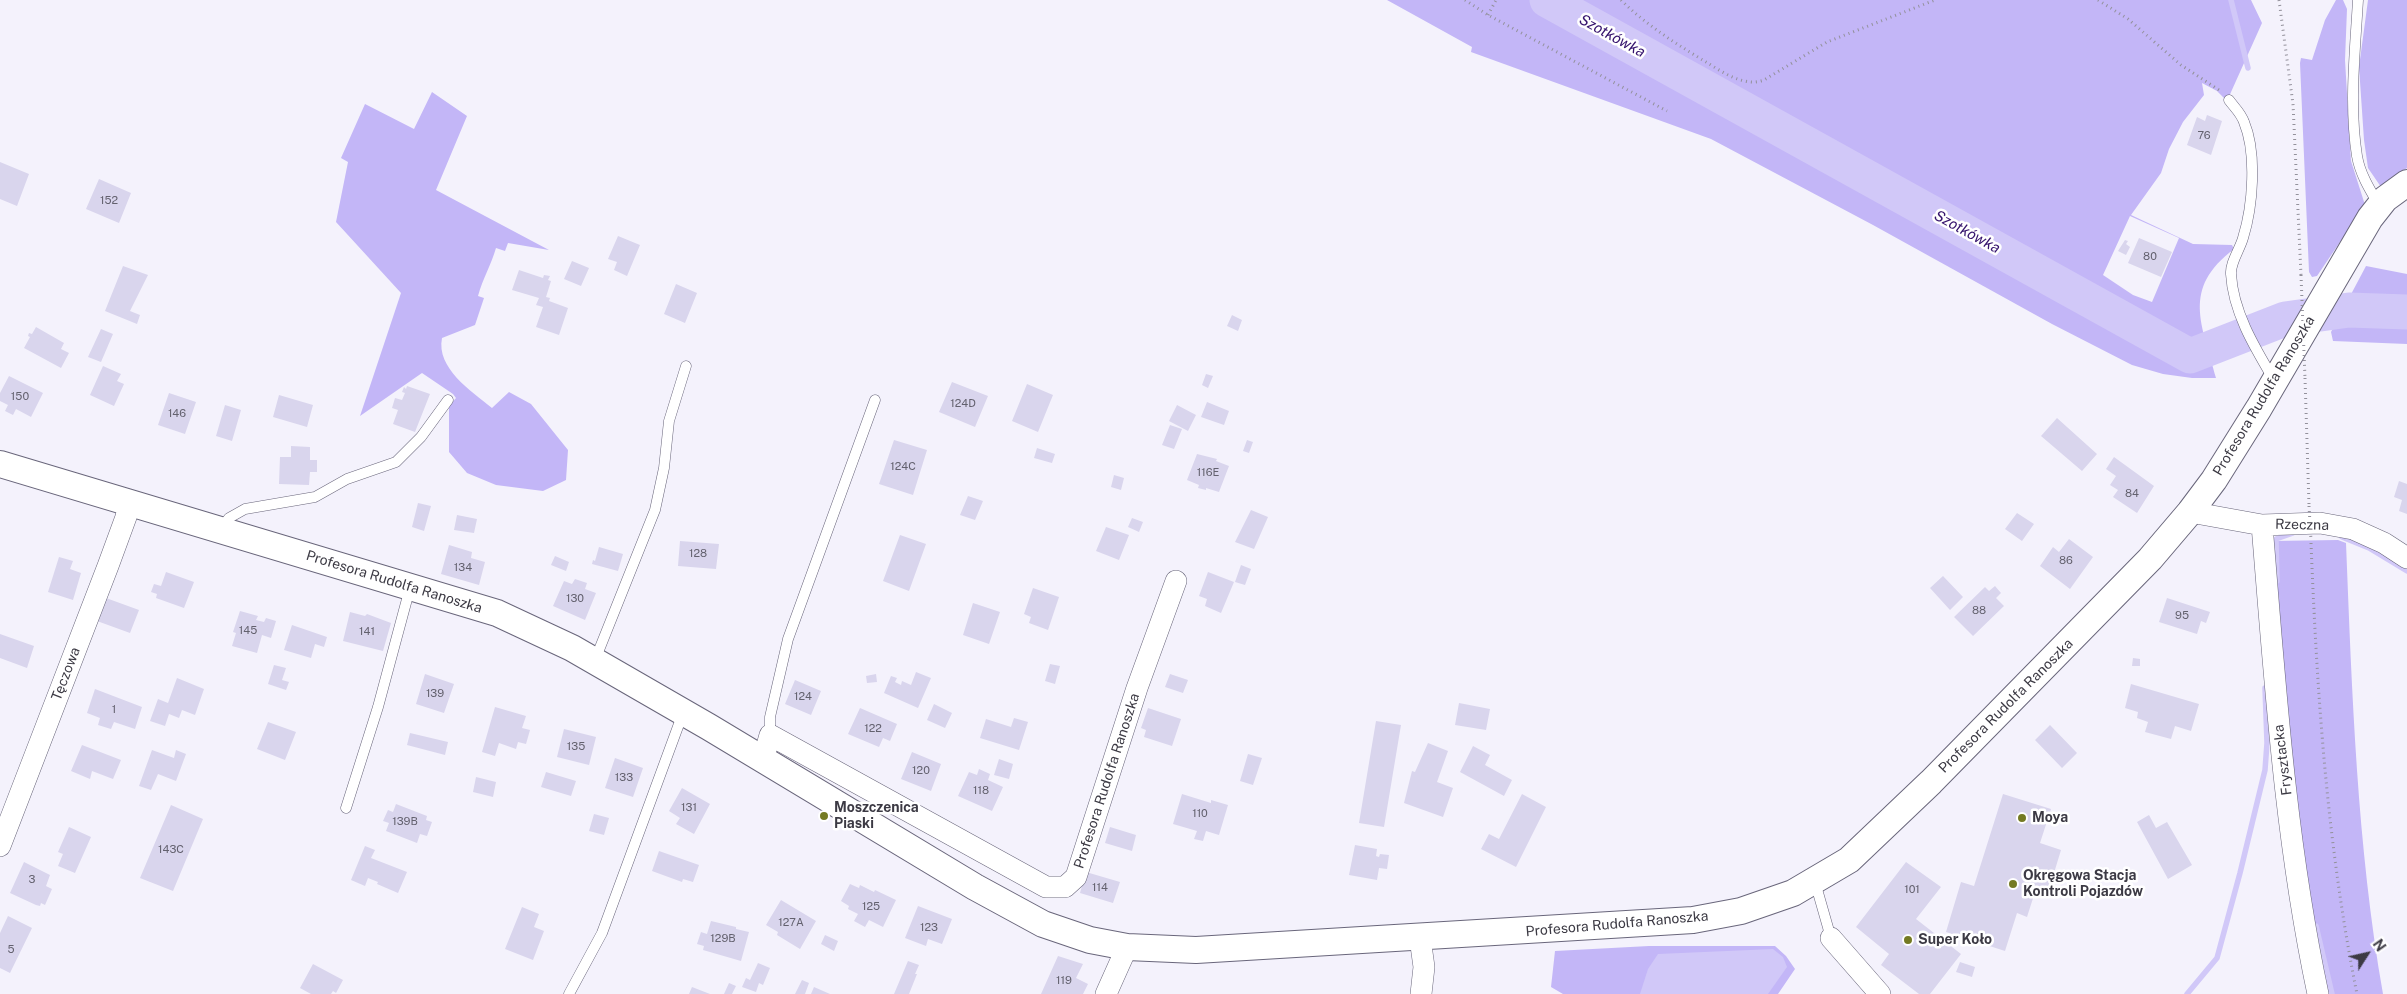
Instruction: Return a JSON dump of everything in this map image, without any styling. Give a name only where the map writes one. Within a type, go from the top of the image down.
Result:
[{"type":"street","name":"Profesora Rudolfa Ranoszka","points":[[0,464],[497,613],[594,660],[975,887],[1043,924],[1090,940],[1127,947],[1196,950],[1420,938],[1693,920],[1741,911],[1793,893],[1849,860],[1931,782],[2150,559],[2214,480],[2370,218],[2379,206],[2407,183]]},
{"type":"street","name":"Tęczowa","points":[[0,846],[108,566],[130,502]]},
{"type":"street","name":"Rzeczna","points":[[2190,512],[2262,525],[2320,523],[2353,529],[2384,543],[2407,558]]},
{"type":"street","name":"Frysztacka","points":[[2262,525],[2280,746],[2310,954],[2318,994]]},
{"type":"street","name":"Profesora Rudolfa Ranoszka","points":[[770,735],[1046,887],[1065,887],[1076,877],[1137,688],[1176,581]]},
{"type":"street","points":[[763,760],[770,735]]},
{"type":"street","points":[[1420,938],[1424,966],[1421,994]]},
{"type":"street","points":[[1831,938],[1880,994]]},
{"type":"street","points":[[1106,994],[1127,947]]},
{"type":"lane","points":[[2358,0],[2353,58],[2357,158],[2364,179],[2379,206]]},
{"type":"lane","points":[[2229,100],[2244,120],[2247,131],[2252,191],[2249,219],[2231,271],[2236,303],[2257,351],[2274,381]]},
{"type":"lane","points":[[594,660],[655,510],[664,468],[669,421],[686,366]]},
{"type":"lane","points":[[222,529],[229,518],[245,508],[315,497],[346,479],[396,462],[421,437],[448,400]]},
{"type":"lane","points":[[770,735],[770,717],[788,639],[875,400]]},
{"type":"lane","points":[[346,808],[378,707],[410,587]]},
{"type":"lane","points":[[569,994],[602,933],[684,712]]},
{"type":"lane","points":[[1814,881],[1831,938]]},
{"type":"path","points":[[1465,0],[1488,15],[1667,111]]},
{"type":"path","points":[[1621,0],[1640,19],[1679,46],[1724,73],[1746,82],[1755,83],[1764,80],[1827,42],[1935,0]]},
{"type":"path","points":[[2098,0],[2143,30],[2182,65],[2217,88],[2229,100]]},
{"type":"path","points":[[2279,0],[2293,104],[2309,506],[2324,772],[2336,870],[2357,994]]},
{"type":"path","points":[[1488,15],[1495,1]]},
{"type":"shaded area","points":[[1387,0],[2251,0],[2262,23],[2227,101],[2217,91],[2202,83],[2204,95],[2183,122],[2169,149],[2161,173],[2131,215],[2193,244],[2232,245],[2234,249],[2217,264],[2207,278],[2201,293],[2200,308],[2205,341],[2216,378],[2192,378],[2163,374],[2132,365],[2052,324],[1873,225],[1711,139],[1471,52],[1472,47]],"holes":[[[2130,216],[2179,238],[2152,302],[2133,295],[2103,275]]]},
{"type":"shaded area","points":[[2336,0],[2343,0],[2347,9],[2345,60],[2351,161],[2365,205],[2317,276],[2312,277],[2309,272],[2300,63],[2301,58],[2312,60],[2325,20]]},
{"type":"shaded area","points":[[2368,0],[2407,0],[2407,168],[2381,187],[2368,168],[2364,140],[2359,67]]},
{"type":"shaded area","points":[[432,92],[467,116],[436,190],[549,250],[508,243],[505,251],[496,248],[478,296],[484,298],[475,325],[442,338],[444,359],[457,378],[474,394],[492,408],[509,392],[531,404],[568,450],[566,480],[543,491],[496,485],[467,473],[449,452],[449,406],[456,398],[422,373],[360,416],[401,293],[336,222],[348,162],[341,158],[365,104],[414,129]]},
{"type":"shaded area","points":[[2366,266],[2407,274],[2407,344],[2333,341],[2331,332]]},
{"type":"shaded area","points":[[2338,540],[2346,543],[2353,713],[2361,826],[2374,938],[2383,994],[2323,994],[2292,784],[2272,541]]},
{"type":"shaded area","points":[[1649,946],[1775,946],[1786,956],[1795,969],[1778,994],[1563,994],[1551,987],[1555,951]]},
{"type":"shaded area","points":[[1773,949],[1783,957],[1787,967],[1768,994],[1640,994],[1648,969],[1658,954]]},
{"type":"building","points":[[2207,115],[2222,121],[2211,155],[2187,145],[2197,117],[2205,121]]},
{"type":"building","points":[[0,162],[29,174],[17,206],[0,199]]},
{"type":"building","points":[[99,179],[131,193],[119,223],[86,209]]},
{"type":"building","points":[[618,236],[640,245],[627,276],[614,270],[617,262],[608,259]]},
{"type":"building","points":[[2139,238],[2172,252],[2161,277],[2128,263]]},
{"type":"building","points":[[2125,240],[2128,241],[2126,244],[2130,247],[2126,255],[2118,251]]},
{"type":"building","points":[[572,261],[589,268],[581,286],[564,279]]},
{"type":"building","points":[[123,266],[148,275],[130,311],[140,315],[137,324],[105,311]]},
{"type":"building","points":[[519,270],[543,278],[544,275],[550,276],[548,280],[551,281],[546,297],[550,298],[549,301],[568,308],[559,335],[536,327],[543,307],[536,305],[539,298],[512,290]]},
{"type":"building","points":[[676,284],[697,293],[685,323],[664,314]]},
{"type":"building","points":[[1232,315],[1242,320],[1238,331],[1227,326]]},
{"type":"building","points":[[36,327],[64,343],[61,349],[69,353],[61,368],[24,348],[30,337],[28,336],[29,333],[32,334]]},
{"type":"building","points":[[101,329],[113,334],[101,362],[88,357]]},
{"type":"building","points":[[103,366],[121,374],[117,381],[124,384],[114,406],[90,395]]},
{"type":"building","points":[[1206,374],[1213,376],[1208,388],[1202,385]]},
{"type":"building","points":[[9,376],[43,393],[31,417],[16,409],[13,415],[5,411],[8,405],[0,401],[0,393]]},
{"type":"building","points":[[952,382],[988,396],[975,427],[939,412]]},
{"type":"building","points":[[1027,384],[1053,395],[1038,432],[1012,421]]},
{"type":"building","points":[[407,386],[430,394],[415,432],[393,424],[398,410],[392,408],[395,398],[402,400],[405,393],[402,392],[404,387],[406,389]]},
{"type":"building","points":[[169,393],[196,402],[185,434],[158,425]]},
{"type":"building","points":[[279,395],[313,405],[307,427],[273,417]]},
{"type":"building","points":[[1207,402],[1229,411],[1224,425],[1201,417]]},
{"type":"building","points":[[225,405],[241,410],[232,441],[216,436]]},
{"type":"building","points":[[1177,405],[1196,415],[1188,431],[1169,421]]},
{"type":"building","points":[[2057,418],[2097,454],[2082,471],[2041,436]]},
{"type":"building","points":[[1170,425],[1182,429],[1174,449],[1162,445]]},
{"type":"building","points":[[894,440],[927,450],[913,495],[879,484]]},
{"type":"building","points":[[1247,440],[1253,442],[1249,453],[1243,451]]},
{"type":"building","points":[[291,446],[310,447],[310,460],[317,460],[317,472],[310,472],[309,485],[279,484],[280,457],[291,457]]},
{"type":"building","points":[[1037,448],[1055,454],[1052,463],[1034,458]]},
{"type":"building","points":[[1197,454],[1217,459],[1216,461],[1229,466],[1219,492],[1198,488],[1199,485],[1187,480]]},
{"type":"building","points":[[2114,457],[2154,486],[2137,513],[2113,497],[2118,490],[2110,485],[2116,476],[2106,469]]},
{"type":"building","points":[[1114,475],[1124,478],[1121,490],[1111,487]]},
{"type":"building","points":[[2399,481],[2407,484],[2407,514],[2399,511],[2402,500],[2394,497]]},
{"type":"building","points":[[968,496],[983,501],[975,520],[960,515]]},
{"type":"building","points":[[418,503],[431,506],[424,531],[412,527]]},
{"type":"building","points":[[1251,510],[1268,517],[1254,549],[1235,542]]},
{"type":"building","points":[[2017,513],[2034,524],[2022,541],[2005,529]]},
{"type":"building","points":[[457,515],[477,519],[474,533],[454,530]]},
{"type":"building","points":[[1132,518],[1143,522],[1139,532],[1128,527]]},
{"type":"building","points":[[1106,527],[1129,535],[1119,560],[1096,551]]},
{"type":"building","points":[[900,535],[926,544],[909,591],[883,581]]},
{"type":"building","points":[[2069,539],[2093,557],[2070,589],[2040,566],[2053,547],[2059,552]]},
{"type":"building","points":[[680,541],[719,544],[716,569],[678,566]]},
{"type":"building","points":[[449,545],[472,552],[471,558],[485,562],[479,585],[441,574]]},
{"type":"building","points":[[599,547],[623,554],[618,571],[592,564],[593,560],[595,561]]},
{"type":"building","points":[[555,556],[569,562],[566,571],[551,565]]},
{"type":"building","points":[[59,557],[73,561],[70,569],[81,573],[73,600],[48,592]]},
{"type":"building","points":[[1241,565],[1251,569],[1245,585],[1235,582]]},
{"type":"building","points":[[166,572],[194,582],[184,608],[156,598],[157,594],[151,592],[154,584],[161,586]]},
{"type":"building","points":[[1208,572],[1234,582],[1221,613],[1205,606],[1207,599],[1199,596]]},
{"type":"building","points":[[1943,576],[1963,597],[1950,610],[1930,588]]},
{"type":"building","points":[[575,579],[587,583],[585,589],[596,593],[585,620],[553,606],[564,581],[572,584]]},
{"type":"building","points":[[1995,586],[2001,593],[1996,598],[2004,606],[1973,636],[1954,617],[1985,587],[1989,591]]},
{"type":"building","points":[[1033,588],[1059,597],[1048,630],[1029,623],[1031,617],[1024,614]]},
{"type":"building","points":[[106,598],[139,610],[130,633],[97,621]]},
{"type":"building","points":[[2167,598],[2210,612],[2206,623],[2201,621],[2197,634],[2159,622]]},
{"type":"building","points":[[973,603],[1000,612],[989,644],[963,635]]},
{"type":"building","points":[[240,611],[258,616],[256,620],[264,622],[266,618],[276,621],[271,638],[262,635],[257,653],[232,646],[236,633],[233,632]]},
{"type":"building","points":[[350,612],[365,616],[367,614],[391,623],[383,651],[343,641]]},
{"type":"building","points":[[292,625],[327,637],[324,647],[315,644],[311,658],[284,650]]},
{"type":"building","points":[[0,634],[34,646],[27,668],[0,658]]},
{"type":"building","points":[[2133,658],[2140,659],[2140,666],[2132,666]]},
{"type":"building","points":[[1050,664],[1060,666],[1055,684],[1045,681]]},
{"type":"building","points":[[274,665],[286,668],[282,680],[289,682],[286,690],[268,684]]},
{"type":"building","points":[[916,672],[931,678],[918,708],[884,693],[891,676],[897,678],[895,682],[901,685],[902,681],[911,685]]},
{"type":"building","points":[[425,674],[454,684],[444,713],[416,704]]},
{"type":"building","points":[[876,674],[877,682],[867,683],[866,676]]},
{"type":"building","points":[[1170,674],[1188,680],[1183,693],[1165,687]]},
{"type":"building","points":[[177,678],[204,689],[195,715],[182,710],[179,718],[169,714],[165,726],[150,721],[158,699],[168,703]]},
{"type":"building","points":[[795,680],[821,691],[811,715],[785,704]]},
{"type":"building","points":[[2131,684],[2199,704],[2191,731],[2175,726],[2171,739],[2145,732],[2148,722],[2137,718],[2138,712],[2125,708]]},
{"type":"building","points":[[95,689],[142,707],[135,729],[114,722],[111,729],[98,725],[100,718],[87,713]]},
{"type":"building","points":[[1459,703],[1490,709],[1486,730],[1455,725]]},
{"type":"building","points":[[934,704],[952,713],[945,728],[927,720]]},
{"type":"building","points":[[495,707],[526,716],[522,728],[530,730],[526,744],[518,742],[516,749],[499,743],[495,756],[482,752]]},
{"type":"building","points":[[860,708],[897,724],[890,741],[883,738],[879,747],[848,734]]},
{"type":"building","points":[[1148,708],[1181,719],[1172,746],[1144,737],[1146,730],[1141,728]]},
{"type":"building","points":[[1014,718],[1028,722],[1019,750],[980,738],[986,719],[1011,727]]},
{"type":"building","points":[[1376,721],[1401,725],[1384,827],[1359,823]]},
{"type":"building","points":[[268,722],[296,732],[285,760],[257,749]]},
{"type":"building","points":[[2050,725],[2077,753],[2062,768],[2035,740]]},
{"type":"building","points":[[564,729],[596,737],[589,765],[557,757]]},
{"type":"building","points":[[410,733],[448,742],[445,755],[407,745]]},
{"type":"building","points":[[1428,743],[1448,751],[1437,782],[1453,788],[1443,817],[1404,803],[1412,771],[1415,772]]},
{"type":"building","points":[[82,745],[121,760],[113,779],[92,771],[90,779],[71,771]]},
{"type":"building","points":[[1473,746],[1490,755],[1485,765],[1512,780],[1504,796],[1460,772]]},
{"type":"building","points":[[152,750],[174,758],[176,750],[186,754],[176,781],[158,774],[151,790],[139,786]]},
{"type":"building","points":[[912,752],[941,764],[931,791],[901,779]]},
{"type":"building","points":[[1248,754],[1262,758],[1253,785],[1240,781]]},
{"type":"building","points":[[615,758],[643,768],[633,797],[605,788]]},
{"type":"building","points":[[999,759],[1013,764],[1009,779],[994,775]]},
{"type":"building","points":[[979,769],[990,774],[988,780],[1003,787],[992,811],[958,796],[969,772],[977,775]]},
{"type":"building","points":[[546,772],[576,781],[571,796],[541,787]]},
{"type":"building","points":[[476,777],[496,782],[493,797],[473,792]]},
{"type":"building","points":[[682,788],[710,804],[694,834],[676,824],[680,818],[669,811]]},
{"type":"building","points":[[1182,794],[1211,803],[1211,800],[1228,805],[1219,835],[1206,831],[1203,841],[1194,839],[1197,831],[1173,824]]},
{"type":"building","points":[[1522,794],[1546,807],[1516,867],[1481,849],[1489,834],[1499,839]]},
{"type":"building","name":"Okręgowa Stacja Kontroli Pojazdów","points":[[2003,794],[2051,809],[2040,843],[2061,850],[2047,896],[2035,892],[2027,917],[2017,913],[2005,951],[1946,932],[1961,882],[1974,886]]},
{"type":"building","points":[[396,804],[427,816],[426,820],[432,822],[427,836],[420,834],[417,843],[386,831],[389,823],[383,821],[388,810],[393,812]]},
{"type":"building","points":[[171,805],[203,819],[173,891],[140,878]]},
{"type":"building","points":[[594,814],[609,818],[604,835],[589,831]]},
{"type":"building","points":[[2149,815],[2156,828],[2167,822],[2192,865],[2168,879],[2137,822]]},
{"type":"building","points":[[69,827],[91,837],[75,873],[58,866],[63,854],[58,852]]},
{"type":"building","points":[[1110,827],[1136,835],[1132,851],[1105,843]]},
{"type":"building","points":[[1355,845],[1377,849],[1376,856],[1379,857],[1380,854],[1389,855],[1387,869],[1379,868],[1377,880],[1349,875]]},
{"type":"building","points":[[365,846],[375,850],[371,858],[407,872],[398,893],[368,878],[365,886],[351,880]]},
{"type":"building","points":[[659,851],[699,865],[693,882],[683,879],[682,882],[652,871]]},
{"type":"building","points":[[24,862],[50,875],[46,886],[52,889],[45,905],[41,903],[40,906],[36,905],[10,893]]},
{"type":"building","name":"Super Koło","points":[[1906,862],[1941,887],[1916,919],[1961,954],[1930,994],[1919,994],[1881,965],[1889,954],[1856,927]]},
{"type":"building","points":[[1086,872],[1120,882],[1113,903],[1080,893]]},
{"type":"building","points":[[850,884],[859,888],[860,885],[874,892],[875,890],[896,900],[883,927],[869,920],[865,927],[854,921],[858,914],[848,909],[849,906],[841,901]]},
{"type":"building","points":[[781,900],[816,921],[800,949],[777,935],[778,932],[766,925]]},
{"type":"building","points":[[918,906],[952,919],[942,944],[928,939],[926,946],[905,938]]},
{"type":"building","points":[[522,907],[539,914],[534,927],[544,931],[533,960],[505,949]]},
{"type":"building","points":[[8,916],[32,928],[10,973],[0,968],[0,933]]},
{"type":"building","points":[[711,921],[749,932],[741,961],[703,950],[704,946],[697,944],[701,932],[707,934]]},
{"type":"building","points":[[825,935],[838,941],[834,951],[821,944]]},
{"type":"building","points":[[1058,956],[1083,964],[1076,978],[1088,984],[1083,994],[1041,994]]},
{"type":"building","points":[[908,961],[919,965],[909,994],[894,994]]},
{"type":"building","points":[[1960,962],[1975,967],[1972,977],[1956,972]]},
{"type":"building","points":[[758,963],[770,968],[763,985],[759,983],[756,992],[742,987],[746,978],[750,980]]},
{"type":"building","points":[[313,964],[343,980],[336,993],[333,991],[331,994],[311,994],[300,988]]},
{"type":"building","points":[[802,980],[809,983],[805,994],[795,994]]},
{"type":"building","points":[[729,983],[736,986],[732,994],[724,994]]},
{"type":"building","points":[[692,987],[710,994],[689,994]]},
{"type":"building","points":[[814,987],[830,994],[811,994]]},
{"type":"waterway","name":"Szotkówka","points":[[1547,0],[2190,356],[2285,319],[2349,310],[2407,312]]},
{"type":"waterway","points":[[2231,0],[2248,68]]},
{"type":"waterway","points":[[2277,581],[2276,539],[2293,533]]},
{"type":"waterway","points":[[2342,537],[2369,548],[2407,571]]},
{"type":"waterway","points":[[2187,994],[2217,958],[2240,873],[2265,770],[2267,743],[2265,688]]},
{"type":"waterway","points":[[2316,926],[2332,994]]},
{"type":"place","name":"Moszczenica Piaski","points":[[824,816]]},
{"type":"place","name":"Moya","points":[[2022,818]]},
{"type":"place","name":"Okręgowa Stacja Kontroli Pojazdów","points":[[2013,884]]},
{"type":"place","name":"Super Koło","points":[[1908,940]]}]
